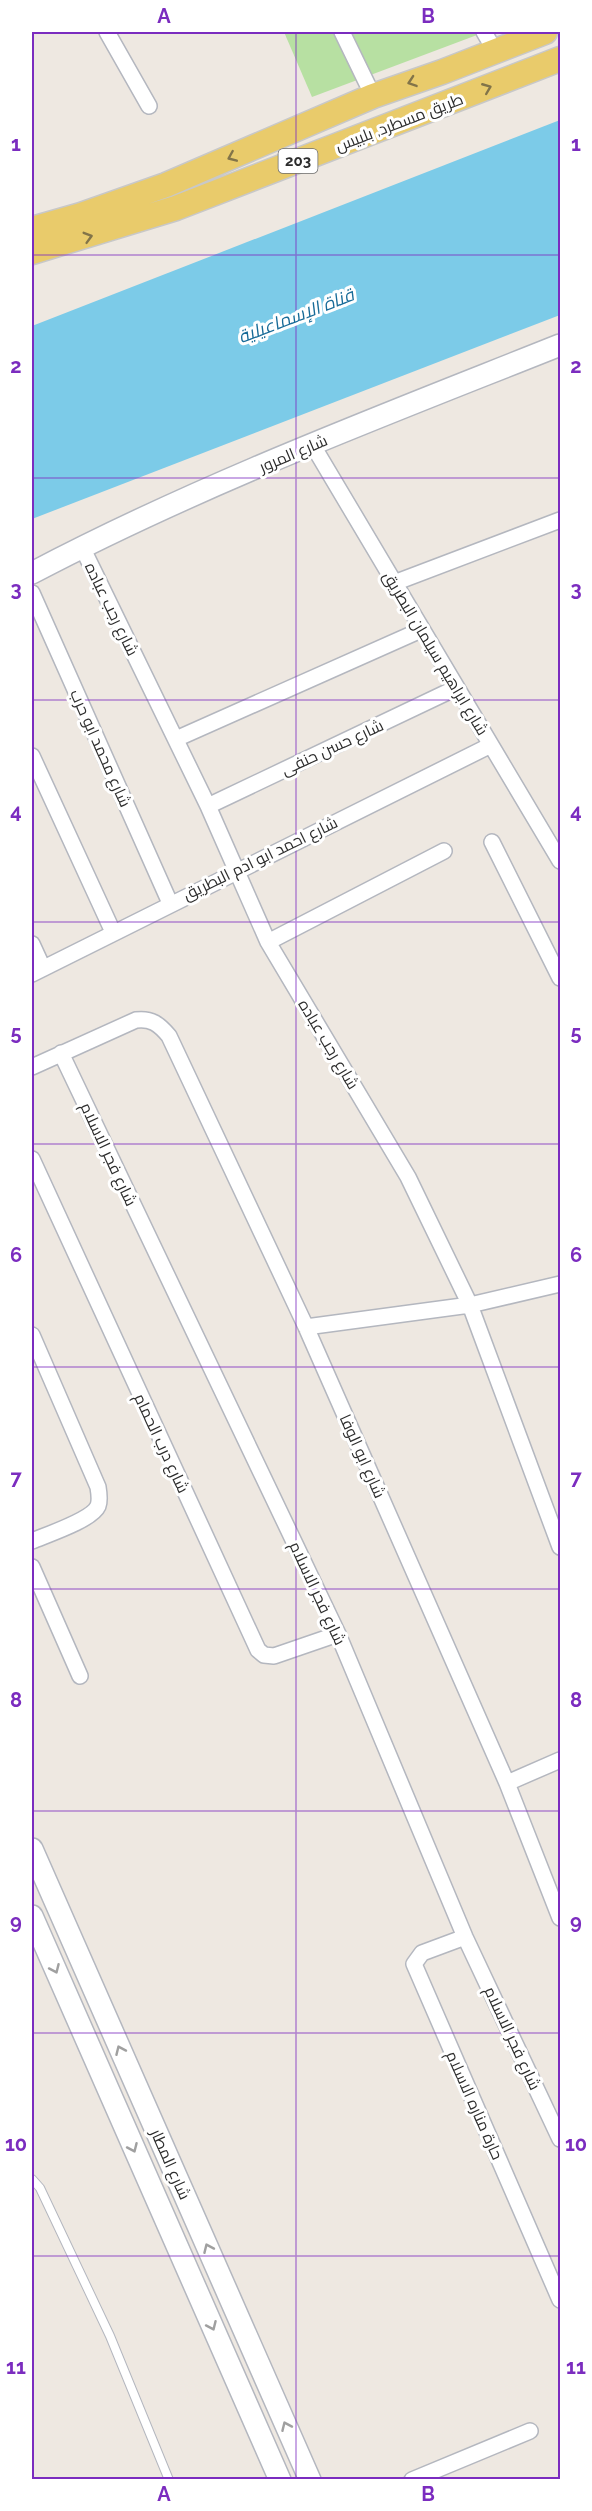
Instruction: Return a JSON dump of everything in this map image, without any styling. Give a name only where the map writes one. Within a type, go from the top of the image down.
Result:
[{"type":"main road","name":"طريق مسطرد, بلبيس","points":[[32,229],[81,215],[166,185],[373,96],[442,72],[489,41],[545,32]]},
{"type":"main road","name":"طريق مسطرد, بلبيس","points":[[32,252],[89,237],[176,208],[561,59]]},
{"type":"main road","points":[[442,72],[454,101]]},
{"type":"street","points":[[106,32],[150,106]]},
{"type":"street","points":[[342,32],[373,96]]},
{"type":"street","name":"شارع المرور","points":[[32,573],[82,547],[312,444],[561,345]]},
{"type":"street","name":"شارع ابراهيم سيلمان البطريق","points":[[312,444],[561,861]]},
{"type":"street","points":[[394,583],[561,520]]},
{"type":"street","name":"شارع رجب عباده","points":[[82,547],[208,806],[268,942],[408,1177],[470,1305],[561,1547]]},
{"type":"street","name":"شارع محمد ابو حرب","points":[[32,593],[170,903]]},
{"type":"street","points":[[176,739],[421,630]]},
{"type":"street","name":"شارع حسن حنفى","points":[[208,806],[456,688]]},
{"type":"street","name":"شارع احمد ابو ادم البطريق","points":[[37,971],[490,745]]},
{"type":"street","points":[[32,756],[112,932]]},
{"type":"street","points":[[492,842],[561,978]]},
{"type":"street","points":[[268,942],[444,851]]},
{"type":"street","points":[[32,944],[37,971]]},
{"type":"street","name":"شارع ابو الوفا","points":[[61,1053],[136,1020],[148,1019],[160,1025],[169,1036],[306,1327],[507,1783],[560,1915]]},
{"type":"street","points":[[32,1067],[61,1053]]},
{"type":"street","name":"شارع فجر الاسلام","points":[[61,1053],[338,1634],[465,1937],[561,2139]]},
{"type":"street","name":"شارع درب الحمام","points":[[32,1159],[258,1650],[274,1656],[338,1634]]},
{"type":"street","points":[[306,1327],[470,1305],[561,1284]]},
{"type":"street","points":[[32,1335],[98,1487],[99,1498],[98,1506],[91,1515],[32,1541]]},
{"type":"street","points":[[32,1567],[80,1676]]},
{"type":"street","points":[[507,1783],[561,1760]]},
{"type":"street","name":"شارع المطار","points":[[32,1849],[310,2480]]},
{"type":"street","name":"شارع المطار","points":[[33,1923],[280,2480]]},
{"type":"street","name":"حارة مناره الاسلام","points":[[465,1937],[422,1953],[414,1964],[561,2300]]},
{"type":"street","points":[[108,2091],[133,2080]]},
{"type":"street","points":[[412,2480],[530,2431]]},
{"type":"lane","points":[[32,2179],[40,2188],[110,2336],[169,2480]]},
{"type":"green space","points":[[284,32],[485,32],[312,97]]},
{"type":"water","name":"قناة الإسماعيلية","points":[[560,120],[560,315],[32,519],[32,326]]}]
